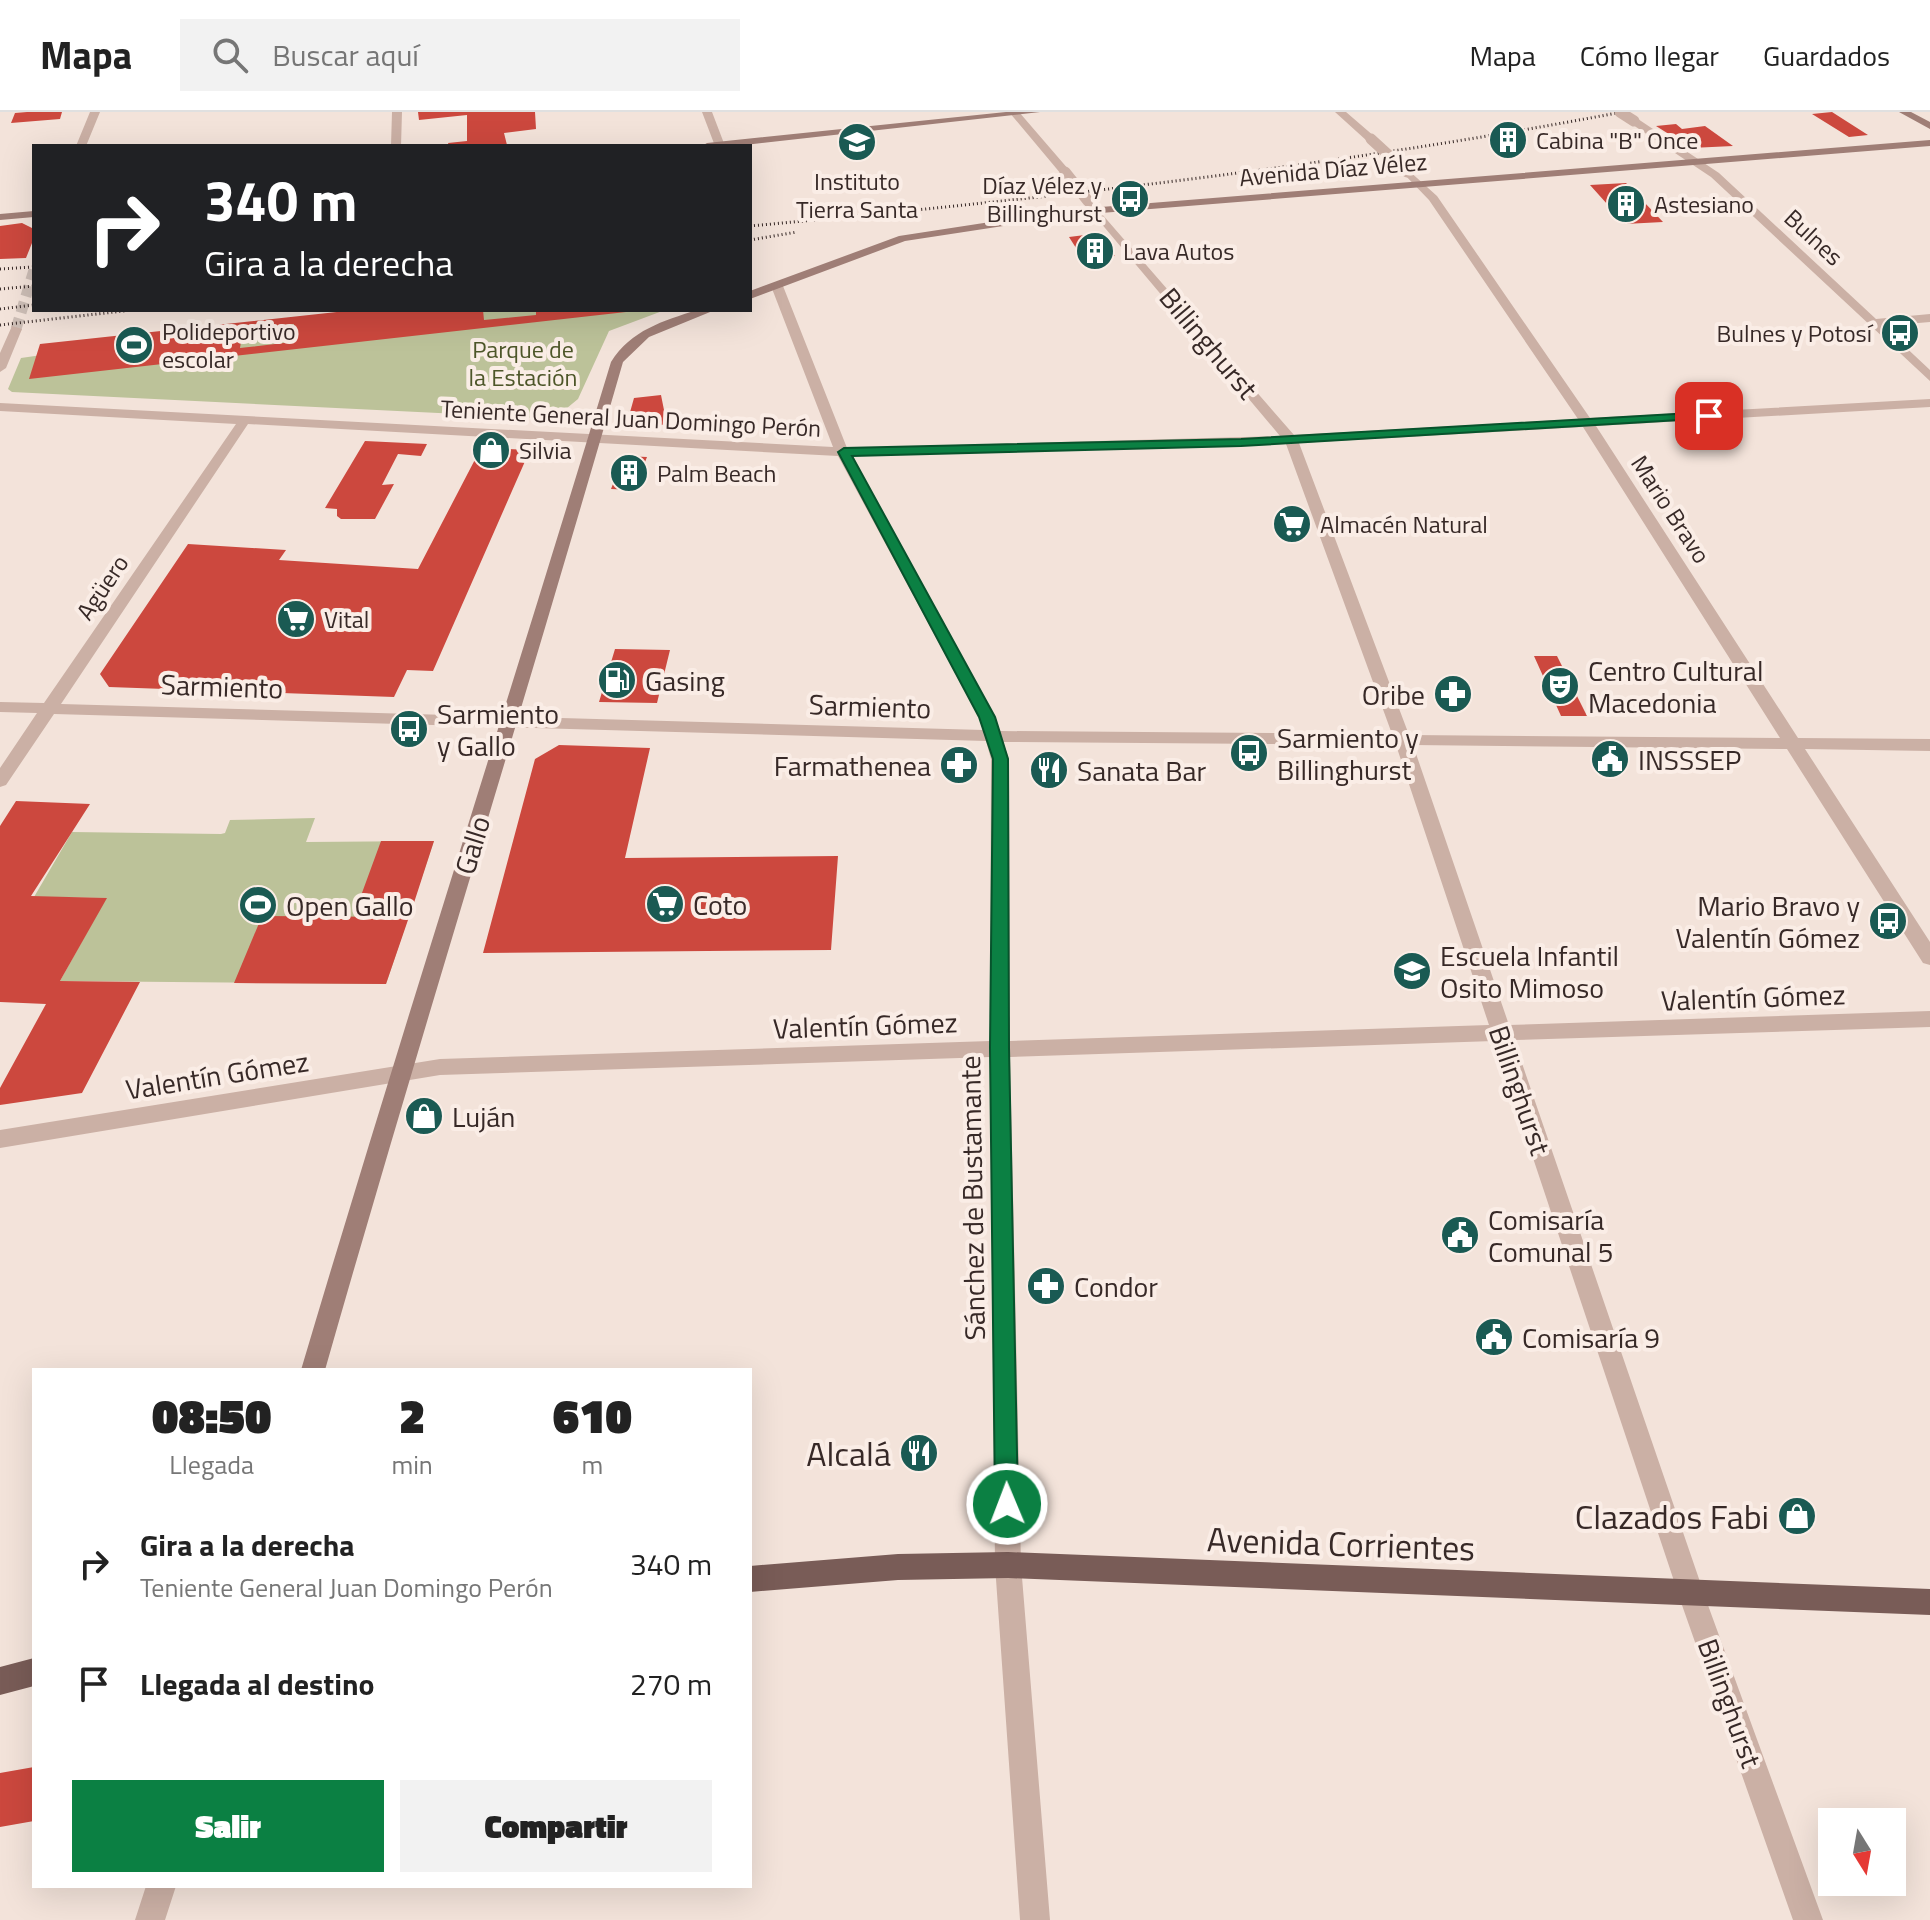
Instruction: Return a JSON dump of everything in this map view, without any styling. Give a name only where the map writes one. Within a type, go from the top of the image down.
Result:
[{"type":"main road","points":[[729,144],[1035,112]]},
{"type":"main road","points":[[1904,112],[1930,126]]},
{"type":"main road","name":"Avenida Díaz Vélez","points":[[752,294],[903,238],[1092,206],[1419,184],[1930,143]]},
{"type":"main road","points":[[0,217],[32,214]]},
{"type":"main road","name":"Gallo","points":[[314,1368],[399,1076],[623,350],[649,333],[704,312]]},
{"type":"main road","name":"Avenida Corrientes","points":[[752,1579],[898,1567],[1008,1565],[1930,1602]]},
{"type":"main road","points":[[0,1681],[32,1673]]},
{"type":"street","points":[[82,144],[95,112]]},
{"type":"street","points":[[396,144],[397,112]]},
{"type":"street","points":[[707,112],[720,144]]},
{"type":"street","name":"Mario Bravo","points":[[1340,112],[1433,198],[1587,423],[1930,958]]},
{"type":"street","name":"Bulnes","points":[[1620,112],[1715,175],[1930,377]]},
{"type":"street","name":"Billinghurst","points":[[1015,113],[1291,440],[1403,740],[1691,1593],[1808,1920]]},
{"type":"street","name":"Sánchez de Bustamante","points":[[777,286],[834,436],[995,736],[1000,759],[1000,1048],[1008,1565],[1035,1920]]},
{"type":"street","points":[[1874,323],[1930,318]]},
{"type":"street","points":[[0,368],[16,329]]},
{"type":"street","name":"Teniente General Juan Domingo Perón","points":[[0,407],[844,452],[1291,440],[1930,403]]},
{"type":"street","name":"Agüero","points":[[0,781],[244,421]]},
{"type":"street","name":"Sarmiento","points":[[0,707],[995,736],[1930,745]]},
{"type":"street","name":"Valentín Gómez","points":[[0,1139],[440,1067],[1930,1019]]},
{"type":"street","points":[[150,1920],[160,1888]]},
{"type":"green space","name":"Parque de la Estación","points":[[341,312],[660,312],[609,331],[578,399],[561,413],[540,418],[12,392],[8,389],[21,358]]},
{"type":"green space","name":"Open Gallo","points":[[315,818],[306,842],[434,841],[386,984],[60,981],[106,898],[34,897],[72,832],[221,834],[225,833],[230,820]]},
{"type":"building","points":[[62,112],[60,119],[11,123],[15,113]]},
{"type":"building","points":[[418,112],[535,112],[536,129],[504,133],[507,144],[448,144],[467,141],[467,115],[419,120]]},
{"type":"building","points":[[1832,112],[1868,135],[1849,137],[1812,114]]},
{"type":"building","points":[[1676,124],[1682,129],[1705,126],[1733,146],[1691,148],[1656,126]]},
{"type":"building","name":"Cabina \"B\" Once","points":[[1517,135],[1525,141],[1499,145],[1491,140]]},
{"type":"building","name":"Astesiano","points":[[1626,183],[1663,222],[1625,224],[1590,185]]},
{"type":"building","points":[[22,223],[32,228],[32,243],[26,258],[0,259],[0,226]]},
{"type":"building","name":"Lava Autos","points":[[1085,235],[1092,246],[1108,245],[1115,256],[1083,259],[1069,237]]},
{"type":"building","points":[[336,312],[483,312],[484,320],[536,315],[536,312],[626,312],[29,379],[40,344]],"holes":[[[294,324],[292,342],[240,348],[243,329]]]},
{"type":"building","points":[[661,395],[667,425],[627,423],[634,398]]},
{"type":"building","points":[[365,441],[427,444],[421,456],[398,454],[382,485],[394,484],[375,519],[341,519],[337,516],[337,509],[325,508]]},
{"type":"building","name":"Vital","points":[[481,448],[530,450],[433,671],[407,670],[394,697],[109,687],[100,674],[188,544],[286,550],[279,560],[418,569]]},
{"type":"building","name":"Palm Beach","points":[[624,456],[647,457],[634,490],[611,489]]},
{"type":"building","points":[[615,649],[670,650],[657,703],[599,702]]},
{"type":"building","name":"Centro Cultural Macedonia","points":[[1534,656],[1557,656],[1587,716],[1561,716]]},
{"type":"building","name":"Coto","points":[[559,745],[650,748],[625,858],[838,856],[831,950],[483,953],[535,759]]},
{"type":"building","points":[[16,801],[90,804],[31,896],[107,898],[60,981],[140,982],[82,1093],[0,1105],[0,1088],[46,1004],[0,1002],[0,826]]},
{"type":"building","points":[[381,841],[434,841],[411,912],[355,912]]},
{"type":"building","points":[[262,916],[409,917],[386,984],[234,983]]},
{"type":"building","points":[[32,1767],[32,1821],[0,1827],[0,1773]]},
{"type":"tunnel","points":[[16,329],[32,277]]},
{"type":"railway","points":[[752,226],[1187,180],[1514,132],[1622,112]]},
{"type":"railway","points":[[752,240],[797,232]]},
{"type":"railway","points":[[0,269],[32,267]]},
{"type":"railway","points":[[0,289],[32,286]]},
{"type":"railway","points":[[0,309],[32,305]]},
{"type":"railway","points":[[0,325],[114,312]]},
{"type":"place","name":"Cabina \"B\" Once","points":[[1508,140]]},
{"type":"place","name":"Instituto Tierra Santa","points":[[857,142]]},
{"type":"place","name":"Díaz Vélez y Billinghurst","points":[[1130,199]]},
{"type":"place","name":"Astesiano","points":[[1626,204]]},
{"type":"place","name":"Lava Autos","points":[[1095,251]]},
{"type":"place","name":"Bulnes y Potosí","points":[[1900,333]]},
{"type":"place","name":"Polideportivo escolar","points":[[134,345]]},
{"type":"place","name":"Silvia","points":[[491,450]]},
{"type":"place","name":"Palm Beach","points":[[629,473]]},
{"type":"place","name":"Almacén Natural","points":[[1292,524]]},
{"type":"place","name":"Vital","points":[[296,619]]},
{"type":"place","name":"Gasing","points":[[617,680]]},
{"type":"place","name":"Centro Cultural Macedonia","points":[[1560,686]]},
{"type":"place","name":"Oribe","points":[[1453,694]]},
{"type":"place","name":"Sarmiento y Gallo","points":[[409,729]]},
{"type":"place","name":"Sarmiento y Billinghurst","points":[[1249,753]]},
{"type":"place","name":"INSSSEP","points":[[1610,759]]},
{"type":"place","name":"Farmathenea","points":[[959,765]]},
{"type":"place","name":"Sanata Bar","points":[[1049,770]]},
{"type":"place","name":"Coto","points":[[665,904]]},
{"type":"place","name":"Open Gallo","points":[[258,905]]},
{"type":"place","name":"Mario Bravo y Valentín Gómez","points":[[1888,921]]},
{"type":"place","name":"Escuela Infantil Osito Mimoso","points":[[1412,971]]},
{"type":"place","name":"Luján","points":[[424,1116]]},
{"type":"place","name":"Comisaría Comunal 5","points":[[1460,1235]]},
{"type":"place","name":"Condor","points":[[1046,1286]]},
{"type":"place","name":"Comisaría 9","points":[[1494,1337]]},
{"type":"place","name":"Alcalá","points":[[919,1453]]},
{"type":"place","name":"Clazados Fabi","points":[[1797,1516]]},
{"type":"route","points":[[1007,1504],[1000,1048],[1000,759],[987,717],[844,452],[1241,442],[1709,416]]}]
